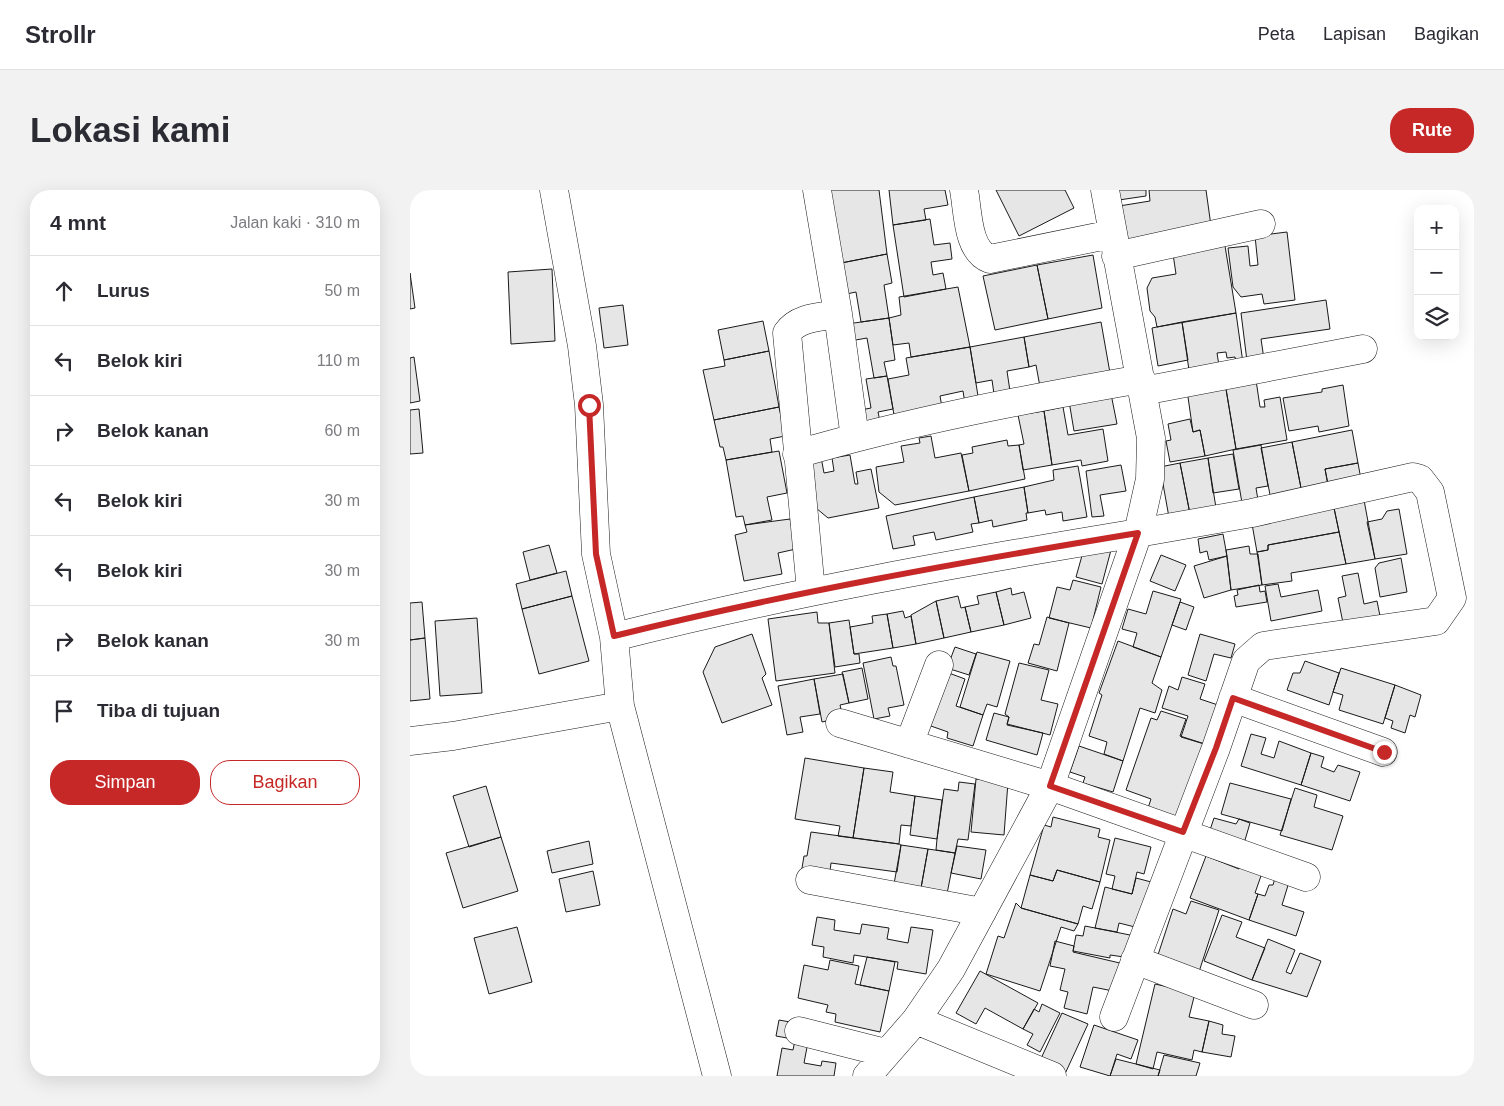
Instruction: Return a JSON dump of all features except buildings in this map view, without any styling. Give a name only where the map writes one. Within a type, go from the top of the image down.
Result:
[{"type":"street","points":[[554,190],[573,288],[589,405],[596,554],[614,636],[620,706],[717,1076]]},
{"type":"street","points":[[817,190],[838,314],[855,438]]},
{"type":"street","points":[[964,190],[974,244],[983,256],[990,259],[1114,245],[1261,224]]},
{"type":"street","points":[[867,1076],[916,1020],[951,969],[1050,786],[1138,533],[1150,479],[1152,438],[1105,190]]},
{"type":"street","points":[[811,591],[787,333],[793,325],[800,321],[838,314]]},
{"type":"street","points":[[797,454],[855,438],[1024,400],[1142,385],[1363,349]]},
{"type":"street","points":[[614,636],[721,609],[811,591],[968,561],[1252,513],[1413,477],[1420,479],[1425,483],[1430,492],[1452,598],[1446,610],[1436,621],[1263,646],[1246,661],[1216,748],[1114,1016]]},
{"type":"street","points":[[909,744],[939,665]]},
{"type":"street","points":[[1233,698],[1384,752]]},
{"type":"street","points":[[410,741],[453,736],[620,706]]},
{"type":"street","points":[[840,723],[1050,786],[1306,877]]},
{"type":"street","points":[[810,880],[982,912]]},
{"type":"street","points":[[1135,960],[1254,1005]]},
{"type":"street","points":[[916,1020],[1052,1076]]},
{"type":"street","points":[[799,1031],[886,1053]]},
{"type":"route","points":[[589,405],[596,554],[614,636],[721,609],[811,591],[968,561],[1138,533],[1050,786],[1183,832],[1216,748],[1233,698],[1384,752]]}]
